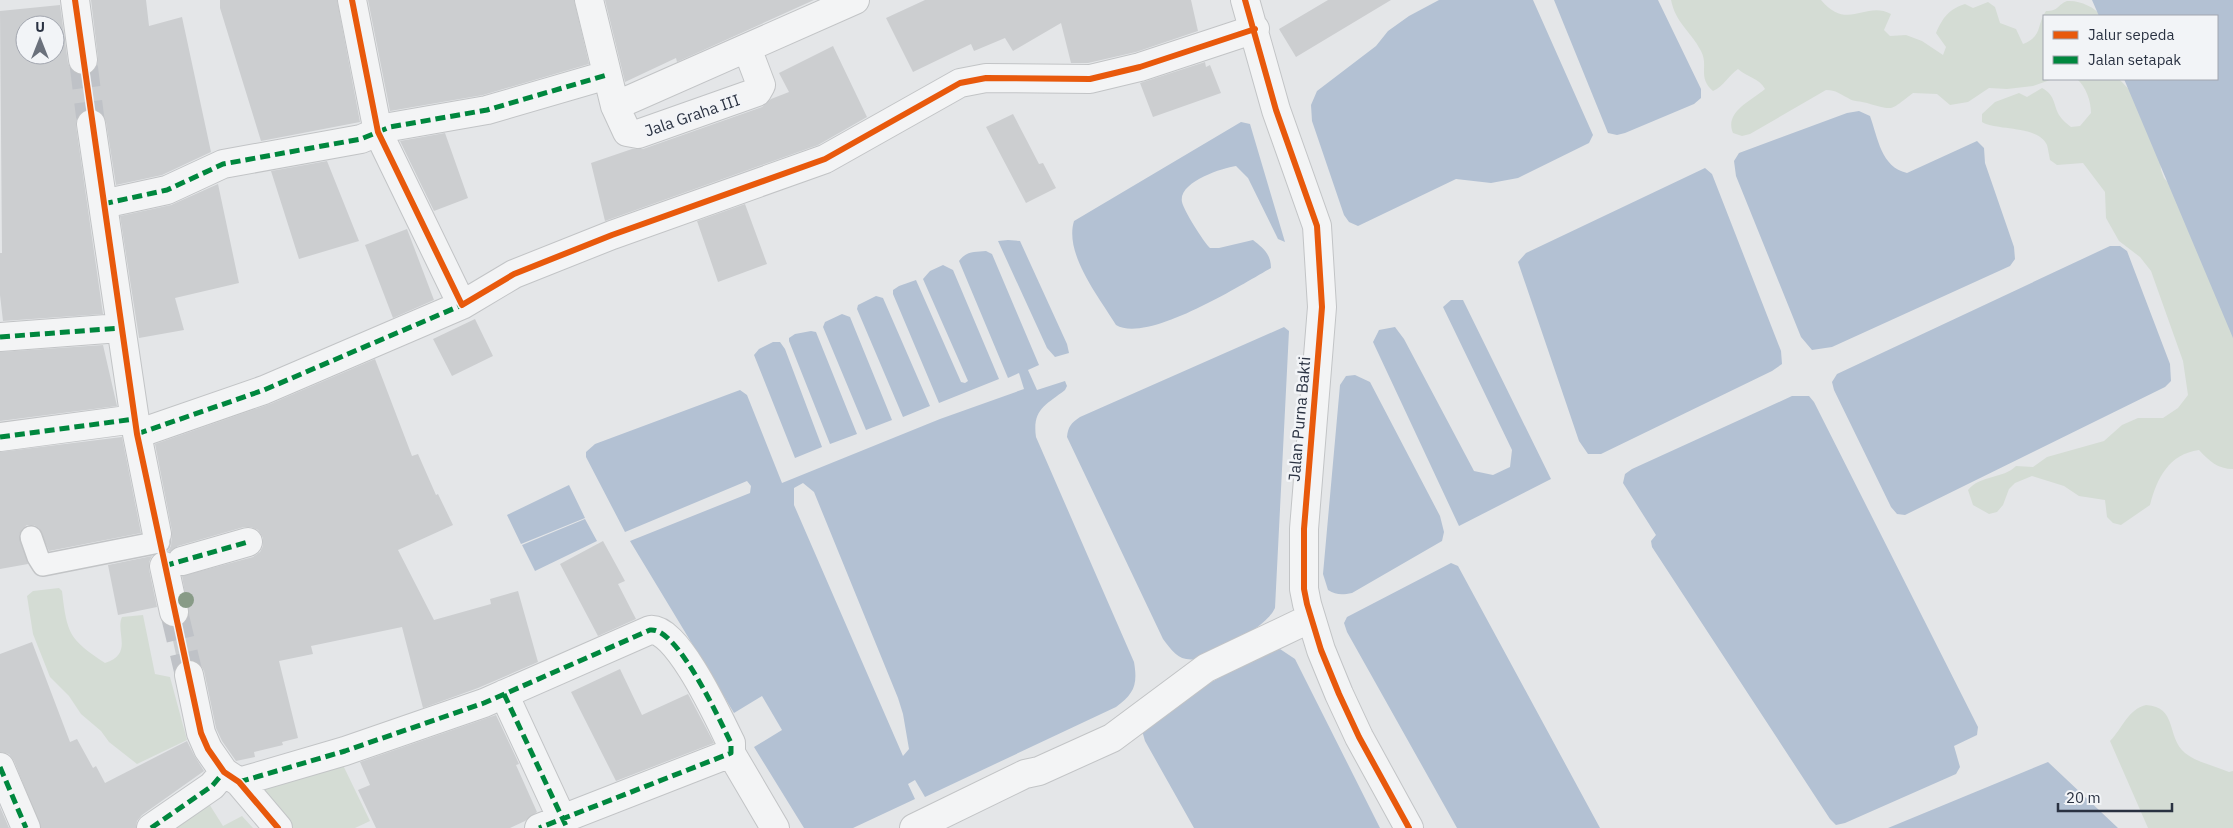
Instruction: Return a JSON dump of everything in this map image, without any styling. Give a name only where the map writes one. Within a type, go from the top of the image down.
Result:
[{"type":"street","points":[[75,0],[83,60]]},
{"type":"street","points":[[352,0],[378,132],[462,305]]},
{"type":"street","name":"Jala Graha III","points":[[589,0],[615,106],[627,132],[638,134],[757,92],[761,85],[747,48]]},
{"type":"street","points":[[615,106],[855,0]]},
{"type":"street","name":"Jalan Purna Bakti","points":[[1245,0],[1276,110],[1317,226],[1322,307],[1304,529],[1304,589],[1320,650],[1339,694],[1409,828]]},
{"type":"street","points":[[0,437],[136,426],[264,390],[462,305],[514,274],[612,235],[825,159],[960,83],[986,78],[1090,79],[1140,67],[1254,29]]},
{"type":"street","points":[[103,204],[167,190],[223,164],[361,139],[390,127],[486,110],[607,75]]},
{"type":"street","points":[[91,124],[136,426],[166,551],[174,612]]},
{"type":"street","points":[[0,337],[120,328]]},
{"type":"street","points":[[166,551],[248,542]]},
{"type":"street","points":[[914,828],[1025,774],[1039,770],[1112,738],[1206,668],[1311,618]]},
{"type":"street","points":[[151,828],[212,786],[231,777],[345,751],[504,694],[655,629],[670,640],[703,687],[731,744],[731,753],[775,828]]},
{"type":"street","points":[[189,675],[201,733],[208,748],[231,777],[278,828]]},
{"type":"street","points":[[504,694],[550,823],[731,753]]},
{"type":"street","points":[[0,767],[26,828]]},
{"type":"lane","points":[[31,537],[43,565],[166,551]]},
{"type":"shaded area","points":[[1671,0],[1821,0],[1840,14],[1848,15],[1873,10],[1891,14],[1884,30],[1890,36],[1906,35],[1922,41],[1943,55],[1946,47],[1936,33],[1947,14],[1965,4],[1973,8],[1988,2],[1995,7],[2000,23],[2016,29],[2023,44],[2034,38],[2043,16],[2043,80],[2050,80],[2033,86],[2007,89],[1989,88],[1968,102],[1950,105],[1937,94],[1913,93],[1892,108],[1852,100],[1835,91],[1826,90],[1750,134],[1742,136],[1733,133],[1732,119],[1740,108],[1765,89],[1760,82],[1738,69],[1713,91],[1708,86],[1704,76],[1704,62],[1701,51],[1673,8]]},
{"type":"shaded area","points":[[2067,1],[2077,2],[2095,10],[2101,15],[2044,15],[2046,11],[2056,9]]},
{"type":"shaded area","points":[[2078,80],[2120,80],[2145,106],[2159,145],[2161,170],[2164,178],[2192,211],[2233,328],[2233,469],[2223,468],[2214,464],[2199,450],[2180,456],[2172,462],[2161,477],[2150,505],[2121,525],[2113,523],[2107,517],[2105,500],[2079,496],[2064,486],[2032,476],[2015,483],[2009,489],[2003,505],[1997,512],[1989,514],[1973,505],[1968,490],[1985,479],[2005,473],[2016,466],[2033,467],[2047,457],[2104,441],[2122,425],[2138,418],[2163,418],[2178,408],[2188,395],[2183,361],[2151,271],[2140,257],[2119,241],[2106,218],[2105,192],[2083,163],[2057,165],[2050,160],[2047,145],[2035,134],[1982,122],[1982,114],[1995,102],[2019,93],[2027,97],[2042,88],[2052,96],[2059,115],[2063,120],[2071,127],[2080,126],[2091,113],[2091,108],[2089,99]]},
{"type":"shaded area","points":[[59,588],[62,591],[68,626],[72,634],[84,648],[105,663],[114,659],[119,654],[122,642],[120,623],[122,617],[143,615],[155,674],[170,677],[187,740],[137,764],[109,742],[101,731],[81,714],[69,696],[50,677],[33,634],[27,596],[33,591]]},
{"type":"shaded area","points":[[2146,705],[2163,711],[2175,739],[2185,753],[2206,764],[2229,772],[2233,771],[2233,828],[2148,828],[2110,741],[2134,711]]},
{"type":"shaded area","points":[[341,761],[370,821],[355,828],[286,828],[255,788]]},
{"type":"shaded area","points":[[206,799],[223,826],[242,816],[253,828],[166,828]]},
{"type":"water","points":[[1439,0],[1533,0],[1593,135],[1589,143],[1518,178],[1491,183],[1456,179],[1358,226],[1349,222],[1344,215],[1312,121],[1311,105],[1317,91],[1376,46],[1388,31],[1409,16]]},
{"type":"water","points":[[1554,0],[1658,0],[1701,89],[1701,98],[1694,104],[1625,133],[1617,135],[1608,133]]},
{"type":"water","points":[[2092,0],[2233,0],[2233,338],[2124,80],[2218,80],[2218,15],[2099,15]]},
{"type":"water","points":[[1859,111],[1870,116],[1878,142],[1891,165],[1907,173],[1977,141],[1984,148],[1985,163],[2014,247],[2015,259],[2010,266],[1832,347],[1812,350],[1801,337],[1736,176],[1734,161],[1739,153],[1847,113]]},
{"type":"water","points":[[1241,122],[1250,124],[1285,242],[1278,239],[1248,178],[1236,166],[1212,173],[1194,182],[1187,188],[1182,202],[1194,226],[1210,248],[1219,248],[1253,240],[1268,255],[1271,268],[1217,299],[1171,320],[1130,329],[1116,325],[1078,261],[1072,234],[1074,221]]},
{"type":"water","points":[[1705,168],[1712,174],[1781,351],[1782,364],[1772,371],[1601,454],[1588,454],[1579,441],[1518,262],[1526,253]]},
{"type":"water","points":[[998,241],[1020,241],[1067,344],[1069,353],[1055,357],[1047,348]]},
{"type":"water","points":[[2110,246],[2120,246],[2127,251],[2170,364],[2171,381],[2165,387],[1905,515],[1897,514],[1891,507],[1834,390],[1832,382],[1837,374]]},
{"type":"water","points":[[986,251],[992,254],[1039,365],[1028,370],[1037,390],[1065,381],[1067,386],[1065,390],[1046,404],[1038,414],[1035,428],[1036,437],[1134,662],[1135,683],[1131,693],[1116,707],[925,797],[915,780],[908,784],[915,799],[853,828],[804,828],[754,747],[782,730],[762,696],[734,713],[630,541],[750,493],[751,486],[747,481],[625,532],[586,457],[586,452],[595,444],[740,390],[747,395],[782,483],[940,419],[1024,389],[1019,373],[1008,378],[959,261],[968,254]],"holes":[[[803,483],[814,492],[898,698],[903,714],[909,749],[903,756],[794,505],[794,488]]]},
{"type":"water","points":[[943,265],[953,270],[999,379],[939,403],[893,294],[893,290],[916,280],[961,382],[965,383],[968,381],[923,279],[930,271]]},
{"type":"water","points":[[876,296],[883,298],[930,406],[903,417],[857,309],[858,305]]},
{"type":"water","points":[[1451,300],[1463,300],[1551,479],[1459,526],[1373,342],[1379,330],[1395,327],[1404,339],[1474,471],[1493,475],[1510,467],[1512,450],[1443,307]]},
{"type":"water","points":[[842,314],[850,317],[892,420],[866,430],[823,327],[825,322]]},
{"type":"water","points":[[1284,327],[1289,331],[1275,608],[1261,624],[1240,638],[1197,659],[1186,659],[1173,652],[1163,639],[1067,437],[1068,430],[1072,423],[1080,417]]},
{"type":"water","points":[[816,332],[857,434],[830,444],[789,341],[789,338],[795,334]]},
{"type":"water","points":[[773,342],[780,342],[785,349],[822,447],[795,458],[754,355],[759,349]]},
{"type":"water","points":[[1355,375],[1370,382],[1440,516],[1444,532],[1442,541],[1352,593],[1339,594],[1328,590],[1323,574],[1340,385],[1346,376]]},
{"type":"water","points":[[1792,396],[1809,396],[1814,402],[1978,727],[1977,735],[1954,746],[1960,767],[1956,774],[1845,823],[1836,825],[1830,819],[1652,547],[1651,541],[1656,535],[1623,483],[1625,474],[1632,469]]},
{"type":"water","points":[[569,485],[585,518],[521,544],[507,515]]},
{"type":"water","points":[[585,519],[597,541],[535,571],[522,545]]},
{"type":"water","points":[[1451,563],[1458,566],[1600,828],[1457,828],[1347,632],[1344,623],[1347,617]]},
{"type":"water","points":[[1280,649],[1295,659],[1380,828],[1194,828],[1145,741],[1141,727],[1146,719],[1263,653]]},
{"type":"water","points":[[2048,762],[2118,828],[1888,828]]},
{"type":"building","points":[[91,0],[146,0],[149,26],[182,17],[211,152],[162,175],[116,185],[106,122],[103,115],[97,110],[89,109],[81,112],[76,119],[76,126],[103,314],[3,321],[0,295],[0,253],[2,253],[0,11],[60,5],[61,15],[15,15],[15,65],[65,65],[65,41],[68,63],[71,70],[78,75],[85,75],[93,72],[98,65]]},
{"type":"building","points":[[220,0],[337,0],[360,122],[261,141],[220,8]]},
{"type":"building","points":[[368,0],[574,0],[589,64],[483,95],[390,111]]},
{"type":"building","points":[[605,0],[814,0],[677,62],[676,58],[625,82]]},
{"type":"building","points":[[925,0],[1191,0],[1198,31],[1136,52],[1088,63],[1071,63],[1061,23],[1013,51],[1005,38],[974,51],[971,44],[913,72],[886,18]]},
{"type":"building","points":[[1328,0],[1391,0],[1296,57],[1279,29]]},
{"type":"building","points":[[833,46],[867,117],[818,145],[605,221],[591,163],[632,149],[643,149],[762,107],[771,99],[789,92],[779,73]]},
{"type":"building","points":[[1205,62],[1206,67],[1210,65],[1221,93],[1153,117],[1140,83]]},
{"type":"building","points":[[1013,114],[1039,164],[1043,163],[1056,188],[1026,203],[986,127]]},
{"type":"building","points":[[445,133],[468,198],[434,211],[400,141]]},
{"type":"building","points":[[327,161],[359,241],[299,259],[271,171]]},
{"type":"building","points":[[218,184],[239,283],[175,298],[184,330],[139,338],[120,216],[171,205]]},
{"type":"building","points":[[745,204],[767,264],[718,282],[697,221]]},
{"type":"building","points":[[407,229],[434,300],[393,318],[365,245]]},
{"type":"building","points":[[475,319],[493,356],[452,376],[433,339]]},
{"type":"building","points":[[103,345],[117,406],[0,421],[0,352]]},
{"type":"building","points":[[375,359],[412,456],[418,454],[436,495],[438,494],[453,525],[398,550],[434,620],[491,604],[490,599],[518,591],[538,662],[478,688],[423,708],[402,627],[311,646],[313,654],[279,661],[298,738],[282,742],[283,745],[254,752],[255,757],[236,761],[222,741],[216,728],[204,671],[200,664],[193,660],[185,660],[178,664],[170,627],[184,624],[189,616],[182,576],[253,557],[260,552],[263,546],[263,538],[258,530],[244,527],[178,546],[170,552],[168,551],[171,546],[172,531],[155,444],[270,404]]},
{"type":"building","points":[[122,437],[141,533],[49,551],[39,528],[34,525],[27,525],[19,535],[28,564],[0,569],[0,452]]},
{"type":"building","points":[[603,541],[625,581],[618,584],[636,619],[598,636],[560,564]]},
{"type":"building","points":[[152,556],[149,562],[149,569],[157,607],[118,615],[108,565]]},
{"type":"building","points":[[32,642],[70,742],[77,739],[93,768],[96,766],[105,783],[187,741],[204,771],[142,815],[137,821],[136,828],[41,828],[14,761],[9,754],[0,752],[0,654]]},
{"type":"building","points":[[620,669],[642,715],[688,694],[714,743],[616,781],[571,692]]},
{"type":"building","points":[[496,715],[519,764],[516,765],[537,812],[525,821],[510,828],[376,828],[358,790],[370,785],[360,762]]},
{"type":"building","points":[[0,807],[9,828],[0,828]]},
{"type":"tunnel","points":[[83,60],[91,124]]},
{"type":"tunnel","points":[[174,612],[189,675]]},
{"type":"marked path","points":[[103,204],[167,190],[223,164],[361,139],[390,127],[487,110],[607,75]]},
{"type":"marked path","points":[[137,434],[264,390],[462,305]]},
{"type":"marked path","points":[[0,337],[120,328]]},
{"type":"marked path","points":[[0,437],[135,419]]},
{"type":"marked path","points":[[164,566],[248,542]]},
{"type":"marked path","points":[[239,782],[345,751],[484,703],[650,630],[661,633],[685,658],[708,697],[731,743],[731,753],[539,828]]},
{"type":"marked path","points":[[504,694],[567,828]]},
{"type":"marked path","points":[[0,767],[26,828]]},
{"type":"marked path","points":[[151,828],[212,786],[224,772]]},
{"type":"cycle path","points":[[75,0],[137,434],[201,733],[208,749],[224,772],[239,782],[278,828]]},
{"type":"cycle path","points":[[352,0],[378,132],[462,305],[514,274],[612,235],[825,159],[960,83],[986,78],[1090,79],[1140,67],[1255,29]]},
{"type":"cycle path","points":[[1245,0],[1276,110],[1317,226],[1322,307],[1304,529],[1304,589],[1321,650],[1339,694],[1359,737],[1409,828]]}]
